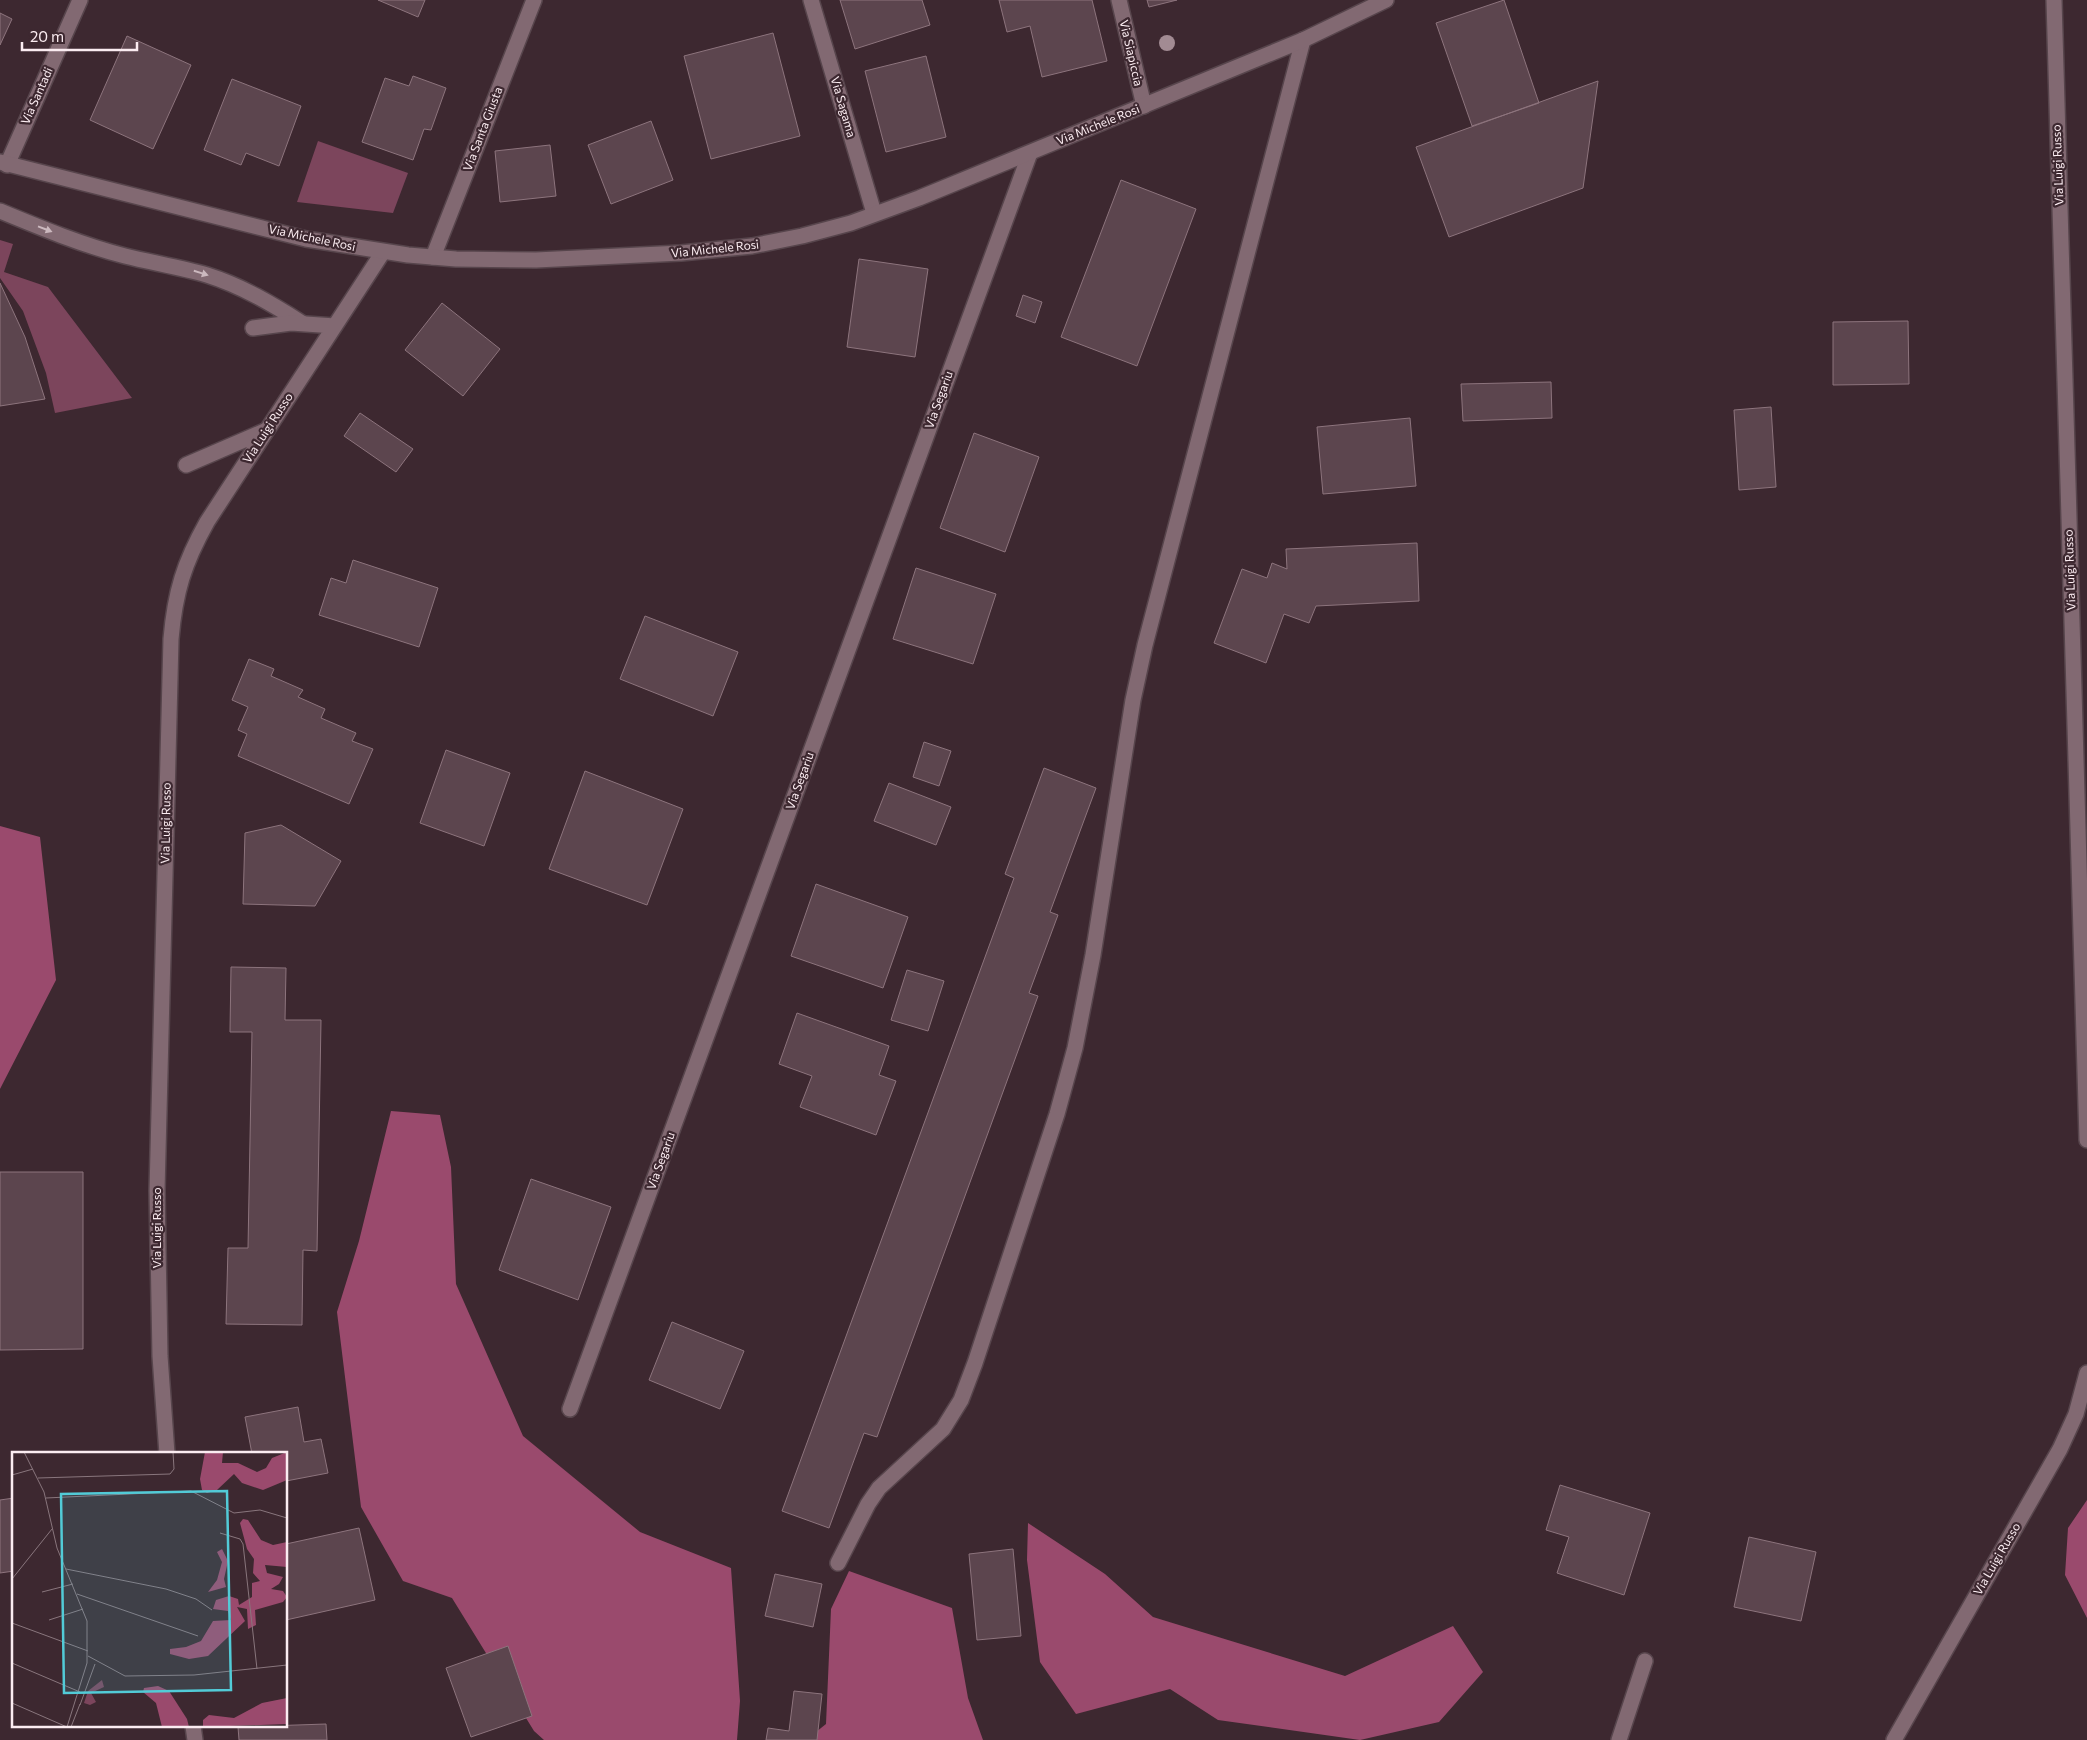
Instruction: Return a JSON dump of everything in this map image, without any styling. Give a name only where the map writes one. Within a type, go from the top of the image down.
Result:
[{"type":"street","name":"Via Santadi","points":[[2,164],[80,0]]},
{"type":"street","name":"Via Santa Giusta","points":[[433,257],[534,0]]},
{"type":"street","name":"Via Sagama","points":[[811,0],[874,213]]},
{"type":"street","name":"Via Siapiccia","points":[[1119,0],[1144,106]]},
{"type":"street","name":"Via Michele Rosi","points":[[2,164],[306,239],[383,252],[433,257],[536,260],[681,253],[752,246],[802,236],[850,223],[919,198],[1303,40],[1386,0]]},
{"type":"street","name":"Via Luigi Russo","points":[[2054,0],[2087,1140]]},
{"type":"street","points":[[838,1563],[868,1504],[879,1488],[943,1429],[960,1400],[975,1363],[1066,1083],[1082,1015],[1133,700],[1145,646],[1303,40]]},
{"type":"street","name":"Via Segariu","points":[[570,1409],[1030,153]]},
{"type":"street","points":[[0,211],[86,245],[209,275],[246,290],[302,323]]},
{"type":"street","name":"Via Luigi Russo","points":[[167,1452],[158,1319],[157,1191],[170,638],[175,602],[189,555],[206,522],[383,252]]},
{"type":"street","points":[[253,328],[276,324],[302,323],[335,326]]},
{"type":"street","points":[[186,465],[267,429]]},
{"type":"street","name":"Via Luigi Russo","points":[[1894,1740],[2060,1449],[2076,1414],[2087,1373]]},
{"type":"street","points":[[1619,1740],[1645,1661]]},
{"type":"shaded area","points":[[318,141],[408,173],[393,213],[297,202]]},
{"type":"shaded area","points":[[0,240],[13,244],[4,272],[48,287],[132,398],[55,413],[46,373],[23,311],[0,278]]},
{"type":"shaded area","points":[[0,826],[40,837],[56,980],[0,1089]]},
{"type":"shaded area","points":[[391,1111],[440,1115],[451,1167],[456,1284],[523,1436],[640,1532],[731,1568],[740,1701],[737,1740],[544,1740],[534,1731],[452,1598],[403,1581],[361,1507],[337,1312],[359,1241]]},
{"type":"shaded area","points":[[2087,1500],[2087,1618],[2065,1575],[2068,1528]]},
{"type":"shaded area","points":[[1028,1523],[1105,1574],[1153,1617],[1345,1676],[1453,1626],[1483,1672],[1439,1722],[1360,1740],[1218,1720],[1170,1689],[1076,1714],[1040,1662],[1027,1560]]},
{"type":"shaded area","points":[[849,1571],[952,1608],[968,1698],[983,1740],[806,1740],[826,1724],[831,1609]]},
{"type":"building","points":[[378,0],[425,0],[418,17]]},
{"type":"building","points":[[840,0],[922,0],[930,25],[855,49]]},
{"type":"building","points":[[999,0],[1092,0],[1107,61],[1042,77],[1030,26],[1007,32]]},
{"type":"building","points":[[1147,0],[1177,0],[1149,7]]},
{"type":"building","points":[[1504,0],[1539,103],[1472,126],[1436,23]]},
{"type":"building","points":[[0,13],[12,19],[0,45]]},
{"type":"building","points":[[773,33],[800,136],[711,159],[684,56]]},
{"type":"building","points":[[127,36],[191,65],[153,149],[90,120]]},
{"type":"building","points":[[926,56],[946,137],[886,152],[865,71]]},
{"type":"building","points":[[413,76],[446,88],[431,130],[424,129],[413,160],[362,142],[385,78],[409,86]]},
{"type":"building","points":[[232,79],[301,106],[279,166],[246,153],[241,165],[204,150]]},
{"type":"building","points":[[1598,81],[1583,188],[1449,237],[1416,147]]},
{"type":"building","points":[[651,121],[673,180],[611,204],[588,145]]},
{"type":"building","points":[[550,145],[556,196],[500,202],[495,151]]},
{"type":"building","points":[[1121,180],[1196,209],[1137,366],[1061,337]]},
{"type":"building","points":[[859,259],[928,269],[915,357],[847,347]]},
{"type":"building","points":[[0,283],[25,337],[45,399],[0,406]]},
{"type":"building","points":[[1023,295],[1042,302],[1035,323],[1016,316]]},
{"type":"building","points":[[442,303],[500,349],[463,396],[405,350]]},
{"type":"building","points":[[1908,321],[1909,384],[1833,385],[1833,322]]},
{"type":"building","points":[[1551,382],[1552,418],[1463,421],[1461,384]]},
{"type":"building","points":[[1771,407],[1776,487],[1739,490],[1734,410]]},
{"type":"building","points":[[360,413],[413,449],[396,472],[344,436]]},
{"type":"building","points":[[1410,418],[1416,486],[1323,494],[1317,427]]},
{"type":"building","points":[[974,433],[1039,457],[1005,552],[940,528]]},
{"type":"building","points":[[1417,543],[1419,601],[1316,606],[1309,623],[1284,614],[1266,663],[1214,643],[1242,569],[1267,578],[1272,563],[1287,569],[1286,549]]},
{"type":"building","points":[[353,560],[438,588],[419,647],[319,615],[331,578],[346,583]]},
{"type":"building","points":[[916,568],[996,594],[973,664],[893,639]]},
{"type":"building","points":[[645,616],[738,652],[713,716],[620,679]]},
{"type":"building","points":[[249,659],[274,669],[271,676],[303,690],[298,697],[325,709],[321,718],[356,733],[352,741],[373,749],[349,804],[238,756],[247,734],[238,730],[248,707],[232,700]]},
{"type":"building","points":[[924,742],[951,751],[939,786],[913,777]]},
{"type":"building","points":[[446,750],[510,773],[484,846],[420,823]]},
{"type":"building","points":[[1044,768],[1096,788],[1050,912],[1058,915],[1029,993],[1038,996],[877,1437],[864,1433],[829,1528],[782,1511],[1014,878],[1005,874]]},
{"type":"building","points":[[585,771],[683,809],[647,905],[549,869]]},
{"type":"building","points":[[889,783],[951,807],[936,845],[874,821]]},
{"type":"building","points":[[281,825],[341,861],[315,906],[243,904],[245,833]]},
{"type":"building","points":[[816,884],[908,917],[883,988],[791,956]]},
{"type":"building","points":[[231,967],[286,968],[285,1020],[321,1020],[317,1251],[303,1250],[302,1325],[226,1324],[228,1248],[248,1248],[252,1032],[230,1032]]},
{"type":"building","points":[[907,970],[944,981],[928,1031],[891,1020]]},
{"type":"building","points":[[797,1013],[889,1046],[879,1075],[896,1081],[876,1135],[800,1107],[812,1076],[779,1064]]},
{"type":"building","points":[[0,1172],[83,1172],[83,1349],[0,1350]]},
{"type":"building","points":[[531,1179],[611,1207],[578,1300],[499,1270]]},
{"type":"building","points":[[672,1322],[744,1351],[720,1409],[649,1380]]},
{"type":"building","points":[[298,1407],[304,1442],[321,1439],[328,1473],[288,1481],[288,1452],[252,1452],[245,1417]]},
{"type":"building","points":[[1560,1485],[1650,1513],[1624,1595],[1557,1573],[1569,1537],[1546,1530]]},
{"type":"building","points":[[12,1498],[12,1571],[0,1573],[0,1500]]},
{"type":"building","points":[[359,1528],[375,1600],[288,1620],[288,1544]]},
{"type":"building","points":[[1749,1537],[1816,1552],[1801,1621],[1734,1607]]},
{"type":"building","points":[[1013,1549],[1021,1636],[977,1640],[969,1554]]},
{"type":"building","points":[[775,1574],[822,1584],[813,1627],[765,1616]]},
{"type":"building","points":[[508,1646],[532,1716],[471,1737],[446,1668]]},
{"type":"building","points":[[794,1691],[822,1694],[817,1740],[766,1740],[768,1728],[789,1731]]},
{"type":"building","points":[[326,1724],[327,1740],[239,1740],[238,1728],[288,1728],[288,1725]]}]
